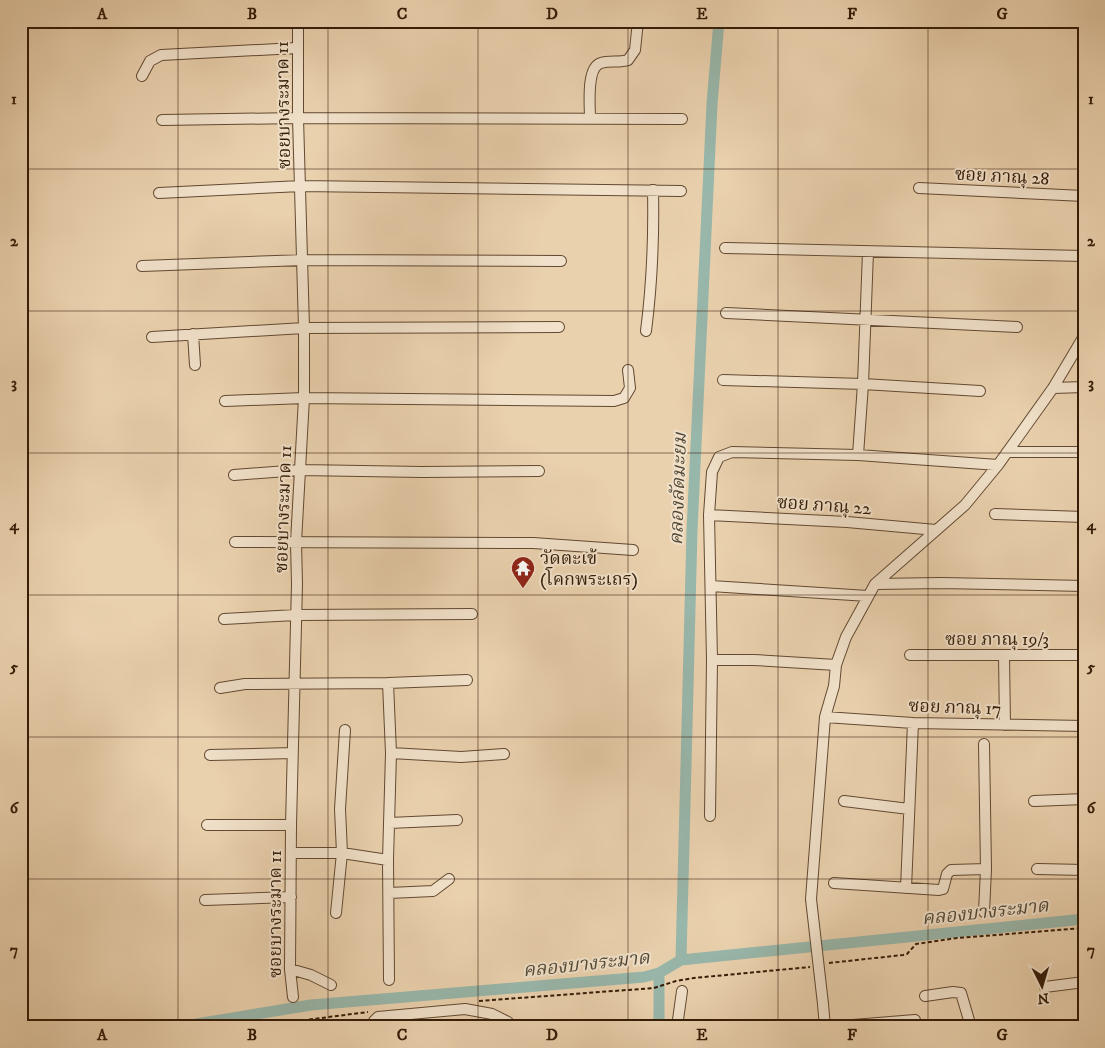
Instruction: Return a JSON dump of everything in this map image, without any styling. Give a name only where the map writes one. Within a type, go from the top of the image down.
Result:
[{"type":"street","name":"ซอยบางระมาด 11","points":[[293,997],[290,968],[292,753],[295,684],[296,542],[304,398],[304,260],[298,118],[298,21]]},
{"type":"street","points":[[590,118],[591,73],[595,66],[601,63],[620,63],[628,60],[635,50],[638,21]]},
{"type":"street","points":[[142,76],[150,61],[161,55],[297,48]]},
{"type":"street","points":[[162,120],[298,118],[682,119]]},
{"type":"street","points":[[159,193],[301,186],[681,191]]},
{"type":"street","name":"ซอย ภาณุ 28","points":[[919,188],[1084,196]]},
{"type":"street","points":[[646,331],[652,272],[654,190]]},
{"type":"street","points":[[725,248],[1084,256]]},
{"type":"street","points":[[858,455],[863,384],[868,252]]},
{"type":"street","points":[[142,266],[304,260],[561,261]]},
{"type":"street","points":[[726,313],[1017,327]]},
{"type":"street","points":[[152,337],[304,328],[559,327]]},
{"type":"street","points":[[193,334],[195,365]]},
{"type":"street","points":[[915,1020],[827,1027],[811,899],[825,716],[834,686],[836,665],[844,643],[876,584],[965,504],[998,465],[1053,388],[1084,336]]},
{"type":"street","points":[[225,401],[304,398],[614,402],[624,398],[630,388],[628,370]]},
{"type":"street","points":[[723,380],[863,384],[980,391]]},
{"type":"street","points":[[1053,388],[1084,387]]},
{"type":"street","points":[[710,816],[712,660],[709,515],[712,472],[719,457],[732,452],[858,455],[998,465]]},
{"type":"street","points":[[1007,452],[1084,452]]},
{"type":"street","points":[[234,475],[300,470],[540,471]]},
{"type":"street","points":[[995,514],[1084,517]]},
{"type":"street","name":"ซอย ภาณุ 22","points":[[709,515],[847,522],[936,530]]},
{"type":"street","points":[[235,542],[533,543],[633,550]]},
{"type":"street","points":[[876,584],[940,583],[1084,586]]},
{"type":"street","points":[[710,586],[868,596]]},
{"type":"street","points":[[224,619],[296,615],[472,614]]},
{"type":"street","name":"ซอย ภาณุ 19/3","points":[[910,655],[1084,655]]},
{"type":"street","points":[[1004,656],[1004,724]]},
{"type":"street","points":[[712,660],[754,660],[836,665]]},
{"type":"street","points":[[220,688],[245,684],[388,683],[467,680]]},
{"type":"street","points":[[388,683],[391,753],[388,860],[390,893],[389,980]]},
{"type":"street","name":"ซอย ภาณุ 17","points":[[825,716],[913,722],[1084,726]]},
{"type":"street","points":[[906,888],[913,722]]},
{"type":"street","points":[[336,913],[342,853],[340,810],[345,730]]},
{"type":"street","points":[[984,744],[986,869],[984,912]]},
{"type":"street","points":[[210,755],[292,753]]},
{"type":"street","points":[[391,753],[461,757],[504,754]]},
{"type":"street","points":[[1034,801],[1084,799]]},
{"type":"street","points":[[844,802],[909,809]]},
{"type":"street","points":[[389,822],[458,820]]},
{"type":"street","points":[[207,825],[291,825]]},
{"type":"street","points":[[292,852],[342,853],[388,860]]},
{"type":"street","points":[[834,883],[939,890],[943,889],[947,874],[951,870],[986,869]]},
{"type":"street","points":[[1037,870],[1084,870]]},
{"type":"street","points":[[390,893],[433,891],[449,879]]},
{"type":"street","points":[[205,900],[292,897]]},
{"type":"street","points":[[290,968],[311,975],[331,985]]},
{"type":"street","points":[[1045,987],[1084,982]]},
{"type":"street","points":[[677,1027],[682,991]]},
{"type":"street","points":[[925,996],[953,992],[961,993],[971,1027]]},
{"type":"street","points":[[373,1027],[374,1021],[378,1017],[465,1009],[492,1014],[508,1022]]},
{"type":"path","points":[[825,964],[903,955],[908,954],[916,944],[957,938],[1084,928]]},
{"type":"path","points":[[654,988],[694,978],[816,966]]},
{"type":"waterway","name":"คลองลัดมะยม","points":[[681,960],[692,531],[712,104],[719,21]]},
{"type":"waterway","name":"คลองบางระมาด","points":[[178,1027],[311,1005],[644,977],[659,973],[681,960],[1084,919]]},
{"type":"waterway","points":[[659,973],[659,1027]]},
{"type":"place","name":"วัดตะเข้ (โคกพระเถร)","points":[[523,589]]}]
